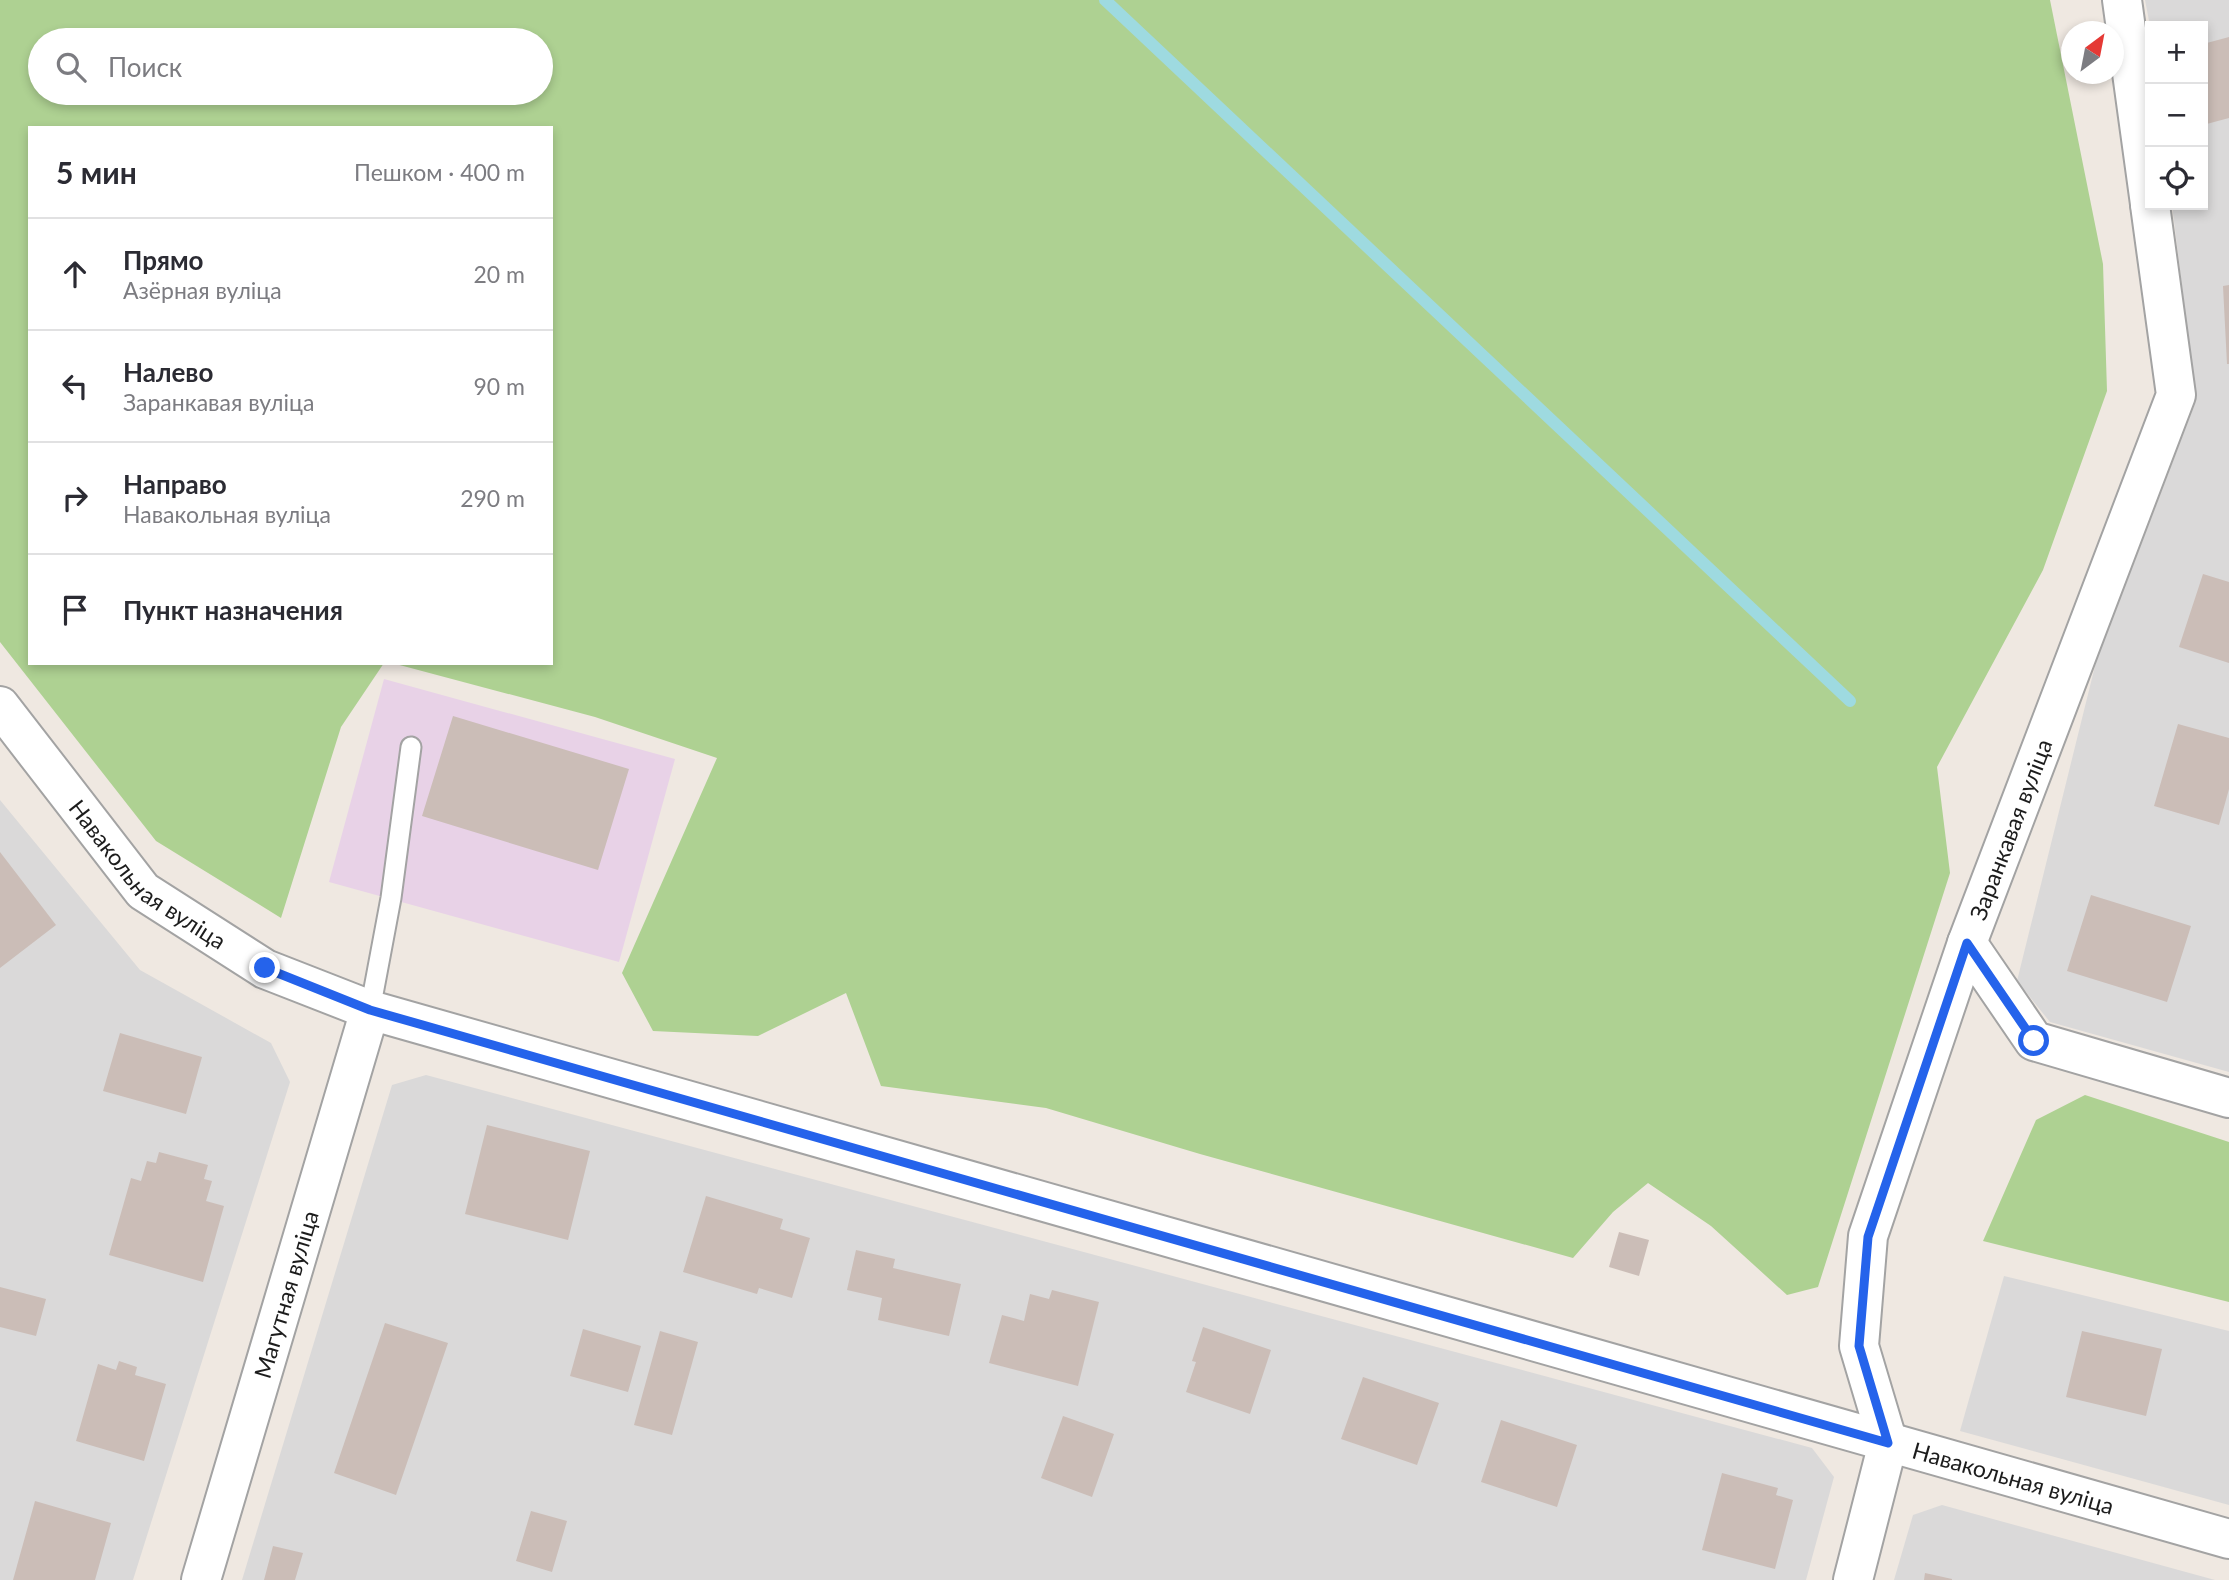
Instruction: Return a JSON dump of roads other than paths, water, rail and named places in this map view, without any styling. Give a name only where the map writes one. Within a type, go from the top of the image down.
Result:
[{"type":"street","name":"Заранкавая вуліца","points":[[2122,0],[2145,168]]},
{"type":"street","name":"Заранкавая вуліца","points":[[1888,1443],[1859,1346],[1868,1237],[1967,943],[2176,395],[2151,210]]},
{"type":"street","name":"Навакольная вуліца","points":[[0,706],[143,891],[265,968],[370,1010],[2229,1539]]},
{"type":"street","points":[[1967,943],[2034,1041],[2229,1098]]},
{"type":"street","name":"Магутная вуліца","points":[[201,1580],[370,1010]]},
{"type":"street","points":[[1853,1580],[1888,1443]]},
{"type":"lane","points":[[370,1010],[391,898],[411,747]]},
{"type":"waterway","points":[[1105,0],[1850,701]]}]
